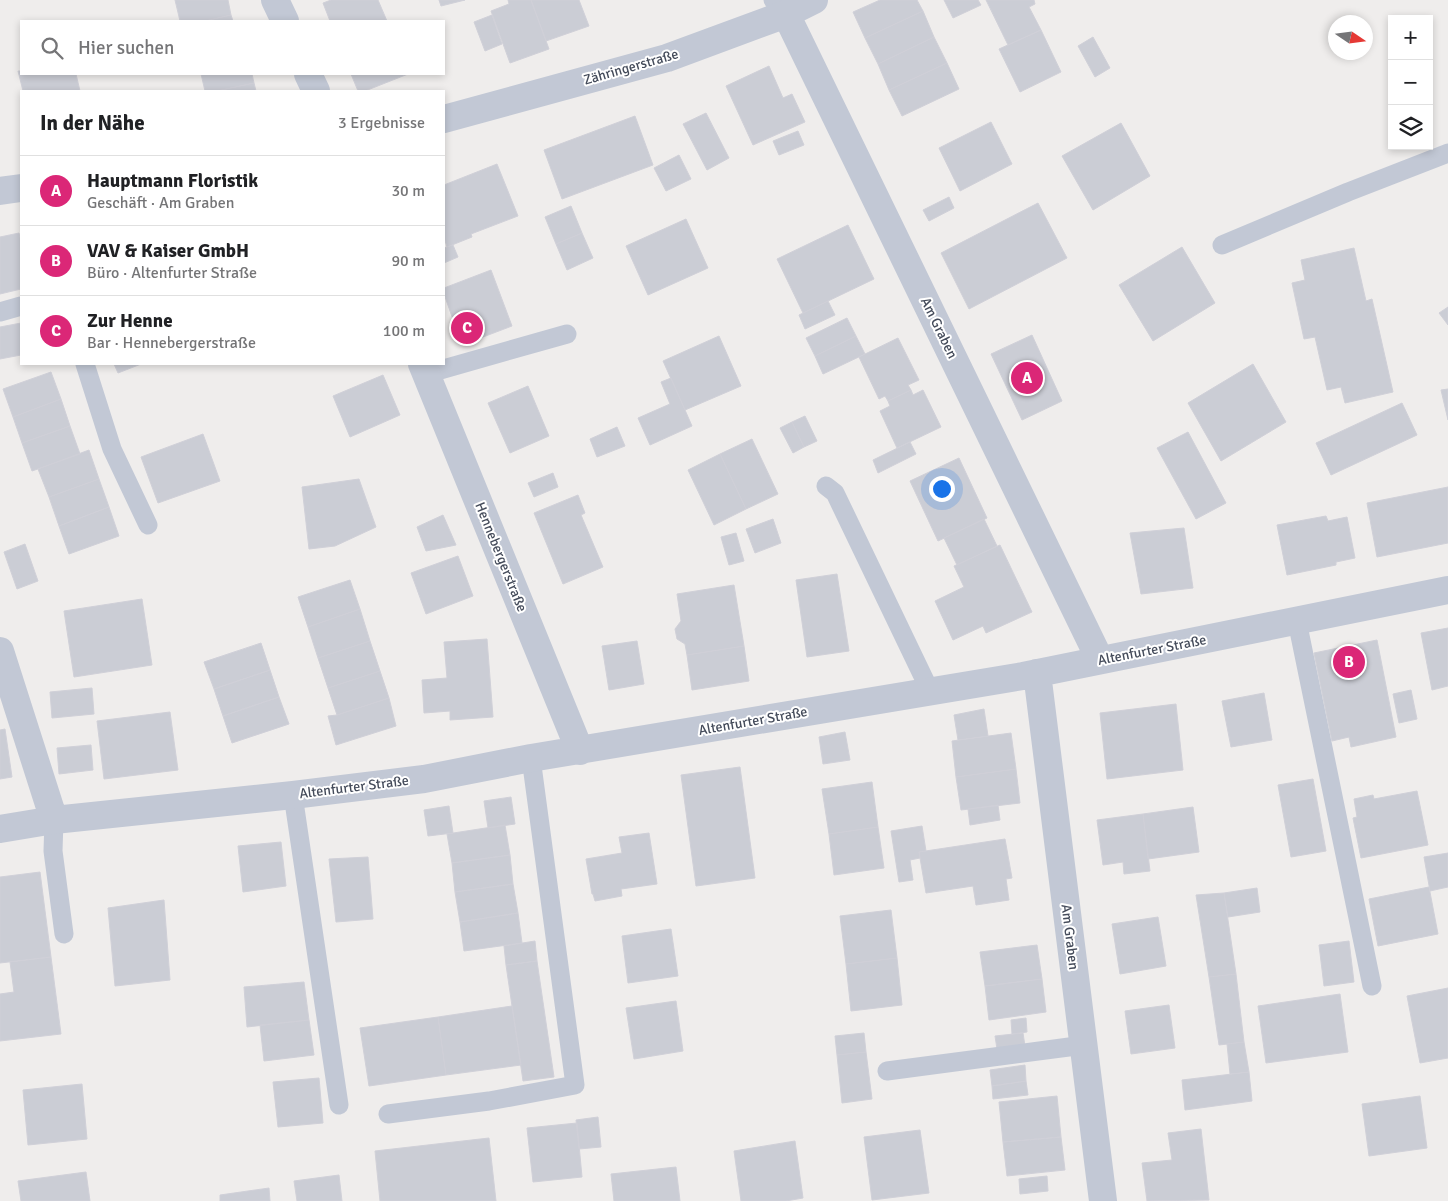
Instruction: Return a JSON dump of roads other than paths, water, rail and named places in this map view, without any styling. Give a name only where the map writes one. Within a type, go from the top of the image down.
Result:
[{"type":"street","points":[[276,0],[285,20]]},
{"type":"street","name":"Zähringerstraße","points":[[445,119],[667,58],[780,7],[814,0]]},
{"type":"street","name":"Am Graben","points":[[780,7],[1100,660]]},
{"type":"street","points":[[308,75],[316,90]]},
{"type":"street","points":[[0,191],[20,188]]},
{"type":"street","name":"Hennebergerstraße","points":[[424,369],[580,751]]},
{"type":"street","name":"Altenfurter Straße","points":[[0,829],[54,820],[424,779],[531,758],[1037,674],[1448,590]]},
{"type":"street","points":[[0,651],[54,820]]},
{"type":"street","name":"Am Graben","points":[[1037,674],[1103,1201]]},
{"type":"lane","points":[[1222,245],[1348,192],[1448,153]]},
{"type":"lane","points":[[0,312],[20,306]]},
{"type":"lane","points":[[445,364],[567,334]]},
{"type":"lane","points":[[85,365],[112,449],[148,525]]},
{"type":"lane","points":[[424,369],[440,365]]},
{"type":"lane","points":[[826,486],[835,493],[930,691]]},
{"type":"lane","points":[[1297,621],[1372,986]]},
{"type":"lane","points":[[388,1114],[490,1101],[575,1085],[531,758]]},
{"type":"lane","points":[[293,795],[339,1105]]},
{"type":"lane","points":[[54,820],[53,851],[64,934]]},
{"type":"lane","points":[[887,1071],[1084,1045]]},
{"type":"place","name":"Zur Henne","points":[[467,328]]},
{"type":"place","name":"Hauptmann Floristik","points":[[1027,378]]},
{"type":"place","name":"VAV & Kaiser GmbH","points":[[1349,662]]}]
